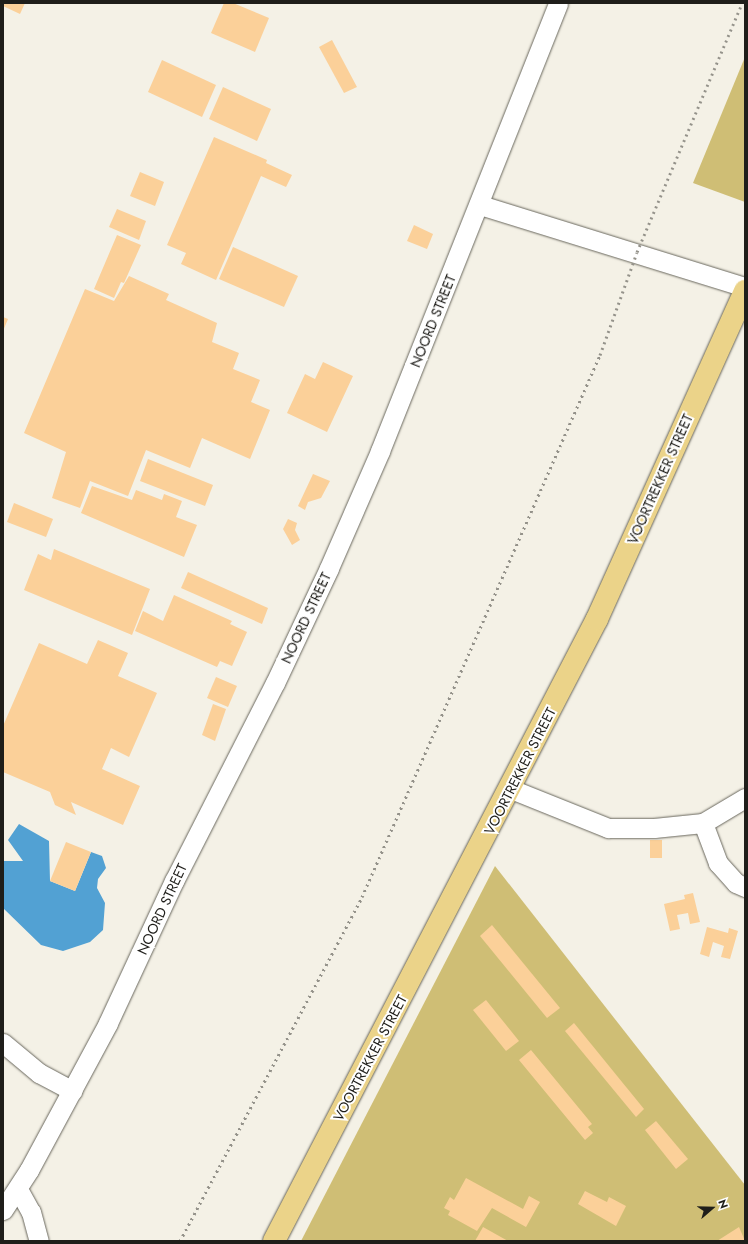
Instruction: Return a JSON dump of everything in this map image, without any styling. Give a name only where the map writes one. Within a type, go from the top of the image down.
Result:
[{"type":"main road","name":"VOORTREKKER STREET","points":[[274,1241],[511,789],[597,619],[745,291]]},
{"type":"street","name":"NOORD STREET","points":[[3,1210],[18,1189],[73,1091],[326,576],[380,451],[480,205],[558,3]]},
{"type":"street","points":[[480,205],[745,287]]},
{"type":"street","points":[[511,789],[608,828],[654,828],[704,823],[745,798]]},
{"type":"street","points":[[704,823],[718,862],[736,883],[745,887]]},
{"type":"street","points":[[3,1043],[39,1073],[73,1091]]},
{"type":"street","points":[[18,1189],[35,1223],[39,1241]]},
{"type":"shaded area","points":[[745,57],[745,202],[693,183]]},
{"type":"shaded area","points":[[495,866],[745,1185],[745,1241],[301,1241]]},
{"type":"water","points":[[19,824],[49,841],[50,881],[75,891],[91,852],[102,856],[106,868],[98,879],[97,888],[105,903],[103,930],[90,942],[63,951],[41,945],[3,908],[3,861],[23,861],[8,840]]},
{"type":"building","points":[[3,3],[25,3],[20,14],[3,6]]},
{"type":"building","points":[[224,3],[233,3],[269,18],[255,52],[211,33]]},
{"type":"building","points":[[332,40],[357,87],[344,93],[319,47]]},
{"type":"building","points":[[162,60],[216,85],[202,117],[148,92]]},
{"type":"building","points":[[223,87],[271,109],[257,141],[209,119]]},
{"type":"building","points":[[214,137],[267,160],[266,163],[292,175],[286,187],[261,176],[216,280],[181,264],[186,253],[167,245]]},
{"type":"building","points":[[140,172],[164,182],[155,206],[130,196]]},
{"type":"building","points":[[117,209],[146,221],[139,240],[109,227]]},
{"type":"building","points":[[414,225],[433,234],[427,249],[407,241]]},
{"type":"building","points":[[117,235],[141,245],[124,283],[121,282],[114,298],[94,289]]},
{"type":"building","points":[[233,247],[298,276],[284,307],[219,279]]},
{"type":"building","points":[[129,276],[169,294],[166,300],[217,323],[212,342],[239,353],[233,369],[260,380],[251,402],[270,410],[250,459],[202,438],[190,468],[146,450],[128,496],[90,481],[80,508],[52,498],[66,452],[24,433],[85,289],[114,301]]},
{"type":"building","points":[[3,317],[8,319],[3,331]]},
{"type":"building","points":[[323,362],[353,376],[327,432],[287,413],[305,374],[315,379]]},
{"type":"building","points":[[148,459],[213,485],[205,506],[140,481]]},
{"type":"building","points":[[313,474],[330,481],[321,498],[308,502],[305,510],[298,506]]},
{"type":"building","points":[[92,486],[132,500],[136,490],[162,500],[164,494],[182,501],[176,517],[197,525],[184,557],[81,513]]},
{"type":"building","points":[[14,503],[53,519],[46,537],[7,522]]},
{"type":"building","points":[[288,519],[297,523],[295,530],[300,540],[292,545],[283,529]]},
{"type":"building","points":[[54,549],[150,589],[132,635],[24,590],[38,554],[51,560]]},
{"type":"building","points":[[188,572],[268,608],[262,624],[181,588]]},
{"type":"building","points":[[174,595],[232,621],[230,624],[247,632],[232,666],[220,661],[217,667],[135,631],[143,611],[163,621]]},
{"type":"building","points":[[98,640],[128,653],[118,676],[157,693],[129,757],[111,748],[102,769],[140,786],[123,825],[71,802],[76,815],[55,805],[50,792],[3,772],[3,726],[39,643],[87,664]]},
{"type":"building","points":[[216,677],[237,686],[228,707],[207,698]]},
{"type":"building","points":[[213,704],[226,709],[215,741],[202,735]]},
{"type":"building","points":[[650,840],[662,840],[662,858],[650,858]]},
{"type":"building","points":[[66,842],[91,852],[75,891],[50,881]]},
{"type":"building","points":[[693,893],[700,922],[690,924],[688,913],[677,915],[680,929],[670,931],[664,904],[685,899],[684,895]]},
{"type":"building","points":[[492,925],[560,1008],[547,1018],[480,936]]},
{"type":"building","points":[[707,927],[728,933],[729,928],[738,931],[730,959],[721,957],[724,946],[713,942],[709,957],[700,954]]},
{"type":"building","points":[[486,1000],[519,1041],[506,1051],[473,1010]]},
{"type":"building","points":[[574,1023],[644,1109],[636,1117],[565,1031]]},
{"type":"building","points":[[531,1050],[592,1124],[588,1127],[593,1133],[585,1140],[519,1060]]},
{"type":"building","points":[[656,1121],[688,1159],[676,1169],[645,1130]]},
{"type":"building","points":[[466,1178],[523,1209],[529,1196],[540,1202],[526,1227],[492,1208],[477,1231],[448,1215],[450,1211],[444,1208],[450,1197],[454,1200]]},
{"type":"building","points":[[585,1191],[607,1202],[609,1197],[626,1206],[616,1226],[578,1204]]},
{"type":"building","points":[[483,1227],[508,1241],[475,1241]]},
{"type":"building","points":[[739,1227],[745,1241],[717,1241]]},
{"type":"railway","points":[[180,1241],[362,897],[600,355],[637,252],[742,3]]}]
